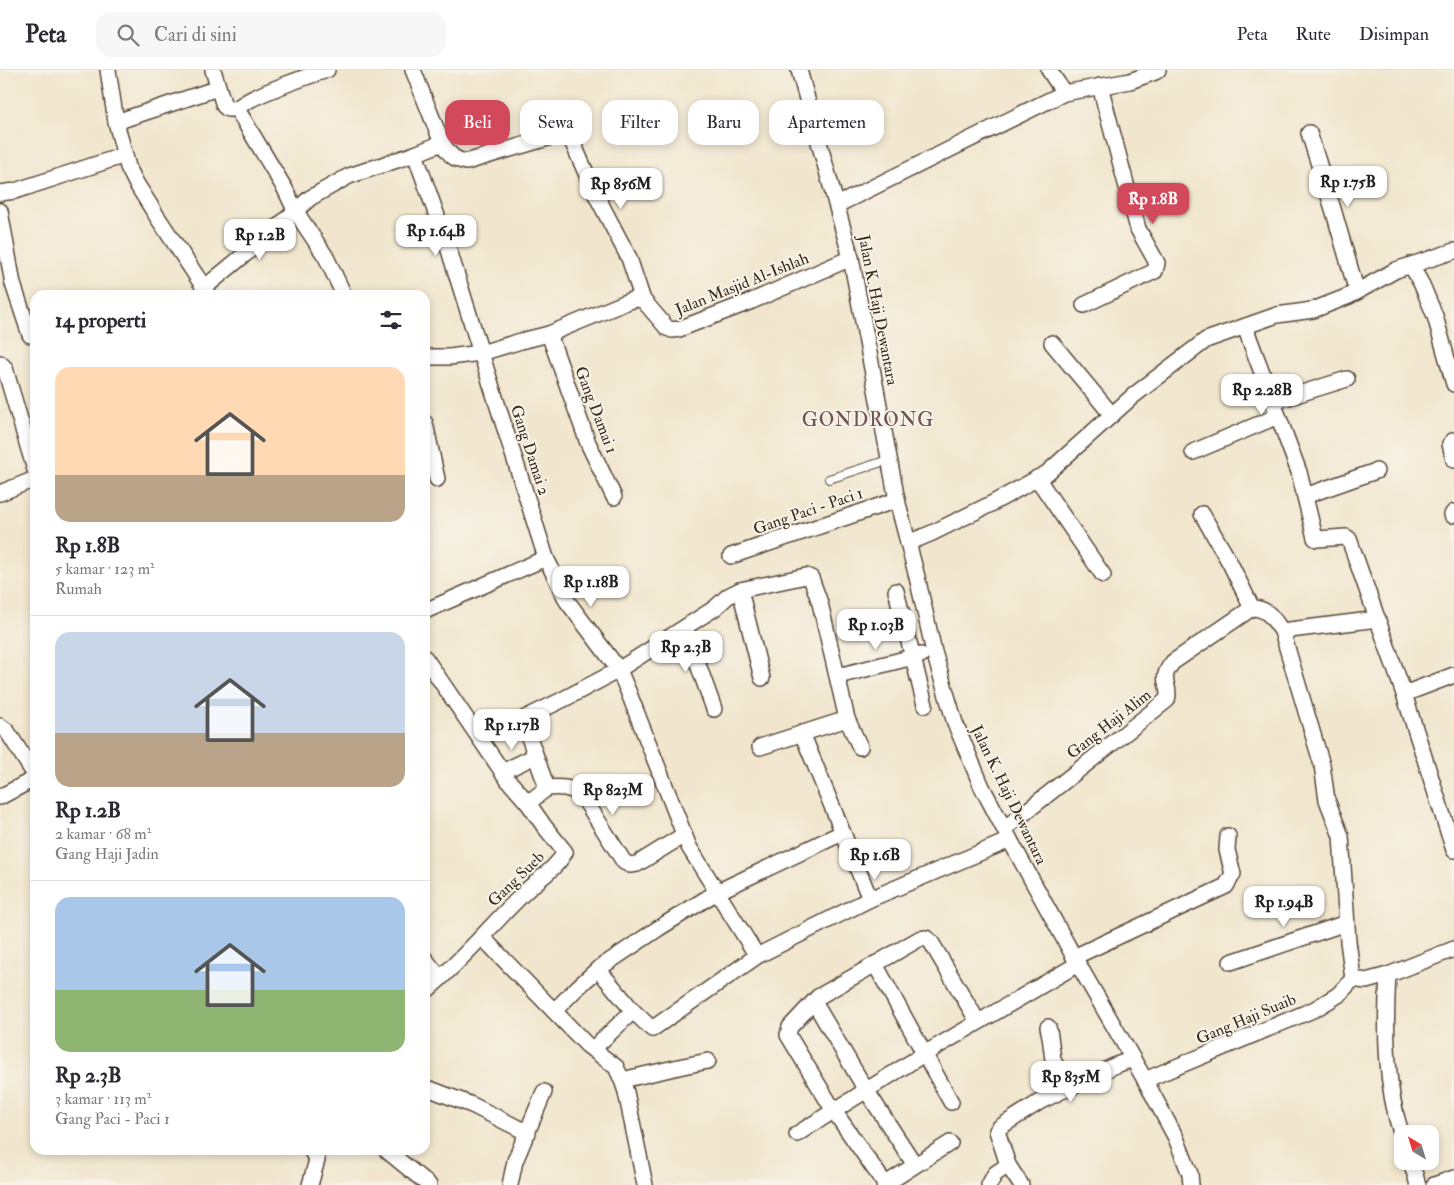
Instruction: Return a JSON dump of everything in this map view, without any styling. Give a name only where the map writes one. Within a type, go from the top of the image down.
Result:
[{"type":"street","points":[[108,70],[116,122],[128,167],[158,218],[205,290]]},
{"type":"street","points":[[212,70],[224,106],[228,109],[237,109],[252,98],[326,70]]},
{"type":"street","points":[[413,70],[442,143],[451,156],[457,160],[466,162],[568,132],[594,192],[629,258],[643,300],[636,299],[619,304],[549,334],[481,353],[449,358],[430,358]]},
{"type":"street","name":"Jalan K. Haji Dewantara","points":[[799,70],[851,258],[896,500],[934,652],[955,723],[982,787],[1007,834],[1176,1138],[1190,1174],[1191,1185]]},
{"type":"street","points":[[1048,70],[1064,93]]},
{"type":"street","points":[[837,205],[1064,93],[1130,81],[1158,70]]},
{"type":"street","points":[[1084,305],[1155,271],[1157,263],[1138,229],[1100,86]]},
{"type":"street","points":[[116,122],[218,88]]},
{"type":"street","points":[[237,109],[285,189],[296,212],[326,257],[342,290]]},
{"type":"street","points":[[1309,133],[1357,292]]},
{"type":"street","points":[[207,290],[310,198],[349,176],[442,143]]},
{"type":"street","name":"Gang Damai 2","points":[[415,154],[448,247],[546,558],[567,601],[619,670],[689,847],[757,956]]},
{"type":"street","points":[[0,193],[15,191],[125,155]]},
{"type":"street","points":[[0,211],[14,284],[30,335]]},
{"type":"street","points":[[908,543],[982,508],[1046,473],[1133,396],[1206,340],[1278,315],[1313,310],[1357,292],[1396,270],[1454,251]]},
{"type":"street","name":"Jalan Masjid Al-Ishlah","points":[[643,300],[667,328],[672,330],[679,329],[752,301],[851,258]]},
{"type":"street","points":[[1412,265],[1435,316],[1454,384]]},
{"type":"street","points":[[1245,327],[1298,472],[1315,538],[1346,537],[1349,539],[1404,694],[1454,850]]},
{"type":"street","name":"Gang Damai 1","points":[[549,334],[588,444],[614,497]]},
{"type":"street","points":[[1052,343],[1112,415]]},
{"type":"street","points":[[0,363],[5,368],[30,453]]},
{"type":"street","points":[[1193,452],[1275,409],[1347,379]]},
{"type":"street","points":[[1454,440],[1450,444],[1454,460]]},
{"type":"street","points":[[430,446],[437,479]]},
{"type":"street","points":[[1305,496],[1376,471]]},
{"type":"street","points":[[1037,478],[1104,575]]},
{"type":"street","points":[[0,494],[30,481]]},
{"type":"street","name":"Gang Paci - Paci 1","points":[[731,556],[896,500]]},
{"type":"street","points":[[1202,514],[1230,563],[1252,608],[1262,608],[1282,631],[1322,765],[1327,800],[1341,836],[1346,923],[1353,979],[1366,981],[1388,975],[1454,949]]},
{"type":"street","points":[[430,609],[546,558]]},
{"type":"street","points":[[546,788],[524,723],[525,718],[619,670],[715,608],[728,596],[740,590],[806,576],[811,578],[820,603],[847,718],[860,747]]},
{"type":"street","points":[[740,590],[762,678]]},
{"type":"street","points":[[896,591],[925,705]]},
{"type":"street","name":"Gang Haji Alim","points":[[1007,834],[1167,700],[1169,695],[1165,682],[1166,670],[1173,662],[1252,608]]},
{"type":"street","points":[[1282,631],[1378,618]]},
{"type":"street","points":[[685,628],[714,709]]},
{"type":"street","points":[[838,676],[934,652]]},
{"type":"street","name":"Gang Sueb","points":[[430,665],[502,772],[565,852],[560,861],[525,892],[430,987]]},
{"type":"street","points":[[1404,694],[1454,675]]},
{"type":"street","points":[[760,747],[847,718]]},
{"type":"street","points":[[0,726],[7,731],[30,768]]},
{"type":"street","points":[[802,733],[870,899]]},
{"type":"street","points":[[502,772],[534,756]]},
{"type":"street","points":[[0,797],[30,778]]},
{"type":"street","points":[[528,803],[546,788],[566,788],[581,794],[624,862],[630,865],[637,864],[684,835]]},
{"type":"street","points":[[554,1011],[576,988],[598,970],[659,928],[717,892],[842,834]]},
{"type":"street","points":[[598,970],[633,1011],[652,1029],[757,956],[870,899],[1007,834]]},
{"type":"street","points":[[797,1134],[1076,961],[1226,886],[1234,874],[1227,850],[1228,836]]},
{"type":"street","points":[[1231,962],[1346,923]]},
{"type":"street","points":[[482,937],[587,1045],[616,1068],[622,1080],[645,1185]]},
{"type":"street","points":[[950,1143],[915,1165],[905,1180],[884,1185],[834,1111],[788,1035],[790,1027],[818,997],[919,939],[926,938],[931,942],[978,1022]]},
{"type":"street","points":[[875,964],[951,1102]]},
{"type":"street","points":[[430,965],[440,978]]},
{"type":"street","points":[[1388,975],[1386,1017],[1391,1087],[1399,1125]]},
{"type":"street","name":"Gang Haji Suaib","points":[[1145,1080],[1315,1009],[1338,995],[1353,979]]},
{"type":"street","points":[[814,1002],[866,1090],[915,1165]]},
{"type":"street","points":[[593,1049],[633,1011]]},
{"type":"street","points":[[1048,1027],[1053,1060],[1068,1088]]},
{"type":"street","points":[[1021,1185],[1008,1165],[997,1131],[1000,1127],[1041,1101],[1116,1065],[1133,1059]]},
{"type":"street","points":[[622,1080],[708,1061]]},
{"type":"street","points":[[430,1089],[472,1105],[528,1133]]},
{"type":"street","points":[[510,1185],[516,1162],[544,1092]]},
{"type":"street","points":[[310,1185],[317,1160],[314,1155]]},
{"type":"street","points":[[392,1155],[429,1185]]},
{"type":"street","points":[[989,1185],[995,1174],[1008,1165]]},
{"type":"street","points":[[1414,1170],[1418,1185]]},
{"type":"street","points":[[1434,1185],[1454,1178]]},
{"type":"lane","points":[[829,480],[888,460]]},
{"type":"district","name":"GONDRONG","points":[[868,420]]}]
